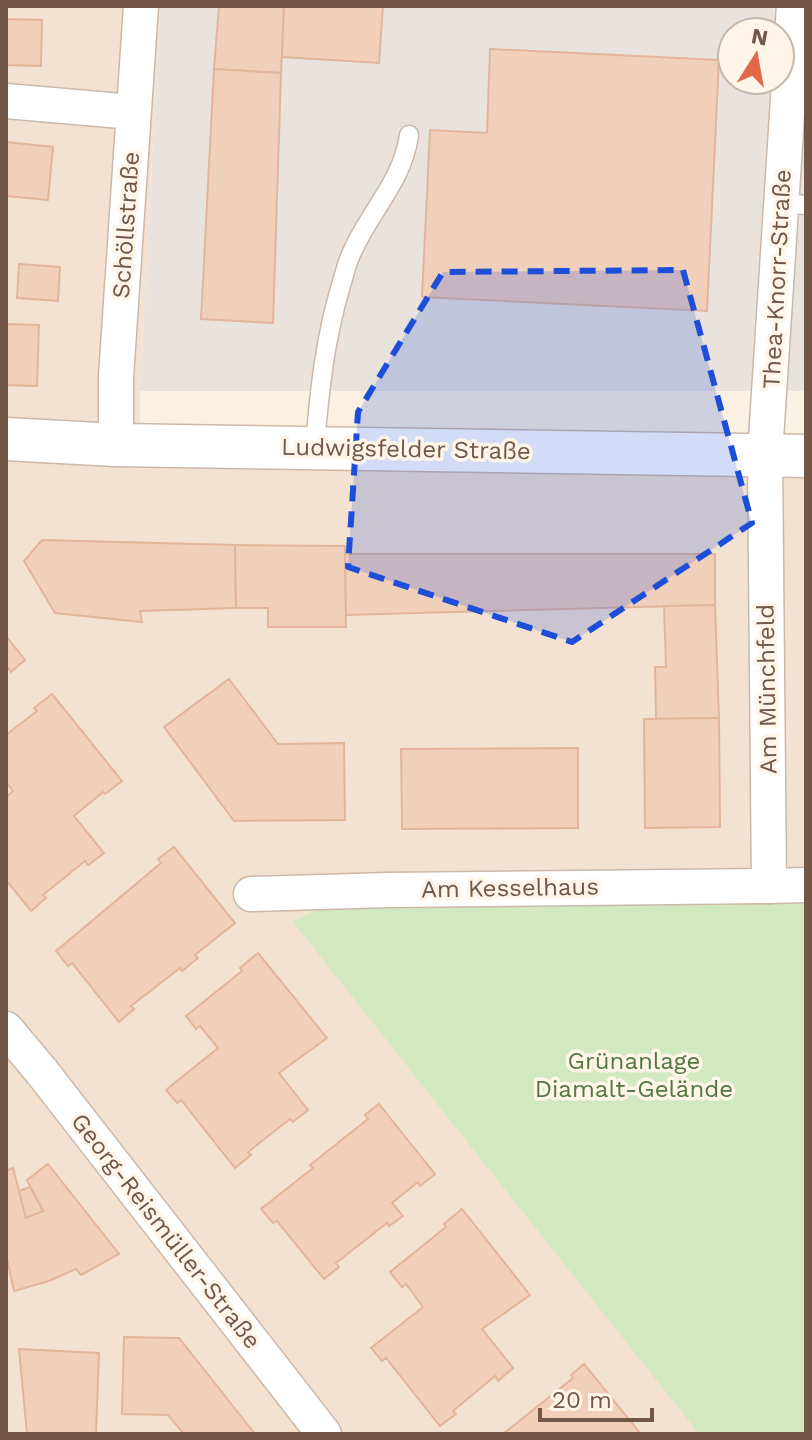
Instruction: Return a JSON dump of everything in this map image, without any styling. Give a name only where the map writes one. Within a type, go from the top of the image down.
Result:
[{"type":"street","name":"Schöllstraße","points":[[116,445],[116,377],[141,6]]},
{"type":"street","name":"Thea-Knorr-Straße","points":[[765,455],[794,204],[794,6]]},
{"type":"street","points":[[6,101],[133,112]]},
{"type":"street","name":"Ludwigsfelder Straße","points":[[6,439],[116,445],[806,456]]},
{"type":"street","name":"Am Münchfeld","points":[[765,455],[769,886]]},
{"type":"street","points":[[769,886],[806,885]]},
{"type":"street","name":"Am Kesselhaus","points":[[251,894],[769,886]]},
{"type":"street","name":"Georg-Reismüller-Straße","points":[[6,1029],[324,1434]]},
{"type":"lane","points":[[315,448],[322,365],[333,314],[352,252],[393,185],[406,155],[409,135]]},
{"type":"highlighted area","points":[[683,270],[752,523],[572,642],[348,567],[358,412],[443,272]]},
{"type":"shaded area","points":[[6,6],[160,6],[140,391],[140,456],[806,466],[806,1434],[6,1434]]},
{"type":"shaded area","points":[[160,6],[806,6],[806,391],[140,391]]},
{"type":"green space","name":"Grünanlage Diamalt-Gelände","points":[[806,901],[806,1434],[699,1434],[293,922],[312,912],[334,907]]},
{"type":"building","points":[[219,6],[284,6],[281,73],[214,69]]},
{"type":"building","points":[[284,6],[383,6],[379,63],[282,57]]},
{"type":"building","points":[[6,19],[42,20],[41,66],[6,65]]},
{"type":"building","points":[[490,49],[716,60],[717,96],[707,311],[422,297],[430,130],[487,133]]},
{"type":"building","points":[[214,69],[281,73],[273,323],[201,319]]},
{"type":"building","points":[[6,142],[53,147],[48,200],[6,196]]},
{"type":"building","points":[[19,264],[60,267],[58,301],[17,298]]},
{"type":"building","points":[[6,324],[39,325],[37,386],[6,385]]},
{"type":"building","points":[[42,540],[235,545],[236,608],[140,611],[142,622],[55,613],[24,561]]},
{"type":"building","points":[[235,545],[345,546],[346,627],[268,627],[268,608],[236,608]]},
{"type":"building","points":[[345,554],[715,554],[715,605],[346,615]]},
{"type":"building","points":[[715,605],[719,718],[656,719],[655,667],[666,667],[664,606]]},
{"type":"building","points":[[6,636],[25,660],[11,672],[8,668],[6,670]]},
{"type":"building","points":[[229,679],[278,744],[344,743],[345,820],[234,821],[164,727]]},
{"type":"building","points":[[52,694],[122,781],[74,816],[104,853],[88,865],[85,861],[43,895],[46,898],[31,911],[6,880],[6,797],[13,791],[6,782],[6,735],[37,711],[34,708]]},
{"type":"building","points":[[719,718],[720,827],[645,828],[644,719]]},
{"type":"building","points":[[578,748],[578,828],[402,829],[401,749]]},
{"type":"building","points":[[174,847],[235,923],[195,955],[198,958],[182,971],[180,968],[131,1006],[134,1009],[119,1022],[72,963],[68,966],[56,951],[161,863],[158,859]]},
{"type":"building","points":[[258,953],[327,1038],[279,1073],[308,1110],[293,1122],[290,1119],[248,1152],[251,1155],[235,1168],[181,1100],[177,1103],[166,1090],[218,1048],[200,1026],[196,1029],[186,1016],[242,971],[240,968]]},
{"type":"building","points":[[379,1104],[435,1174],[420,1186],[418,1182],[392,1203],[403,1216],[389,1226],[387,1223],[336,1263],[339,1267],[324,1279],[277,1221],[273,1223],[261,1209],[313,1168],[310,1165],[368,1119],[365,1115]]},
{"type":"building","points":[[48,1164],[119,1254],[81,1275],[76,1269],[14,1291],[6,1254],[6,1171],[13,1168],[26,1218],[43,1211],[27,1180]]},
{"type":"building","points":[[30,1187],[43,1211],[26,1218],[19,1191]]},
{"type":"building","points":[[462,1209],[530,1295],[482,1329],[513,1368],[498,1381],[495,1376],[440,1426],[386,1358],[382,1361],[371,1348],[423,1307],[406,1284],[402,1287],[390,1272],[446,1227],[444,1224]]},
{"type":"building","points":[[124,1337],[179,1338],[255,1434],[184,1434],[168,1415],[122,1414]]},
{"type":"building","points":[[19,1349],[99,1353],[96,1434],[27,1434]]},
{"type":"building","points":[[584,1364],[641,1434],[503,1434],[573,1378],[571,1375]]}]
